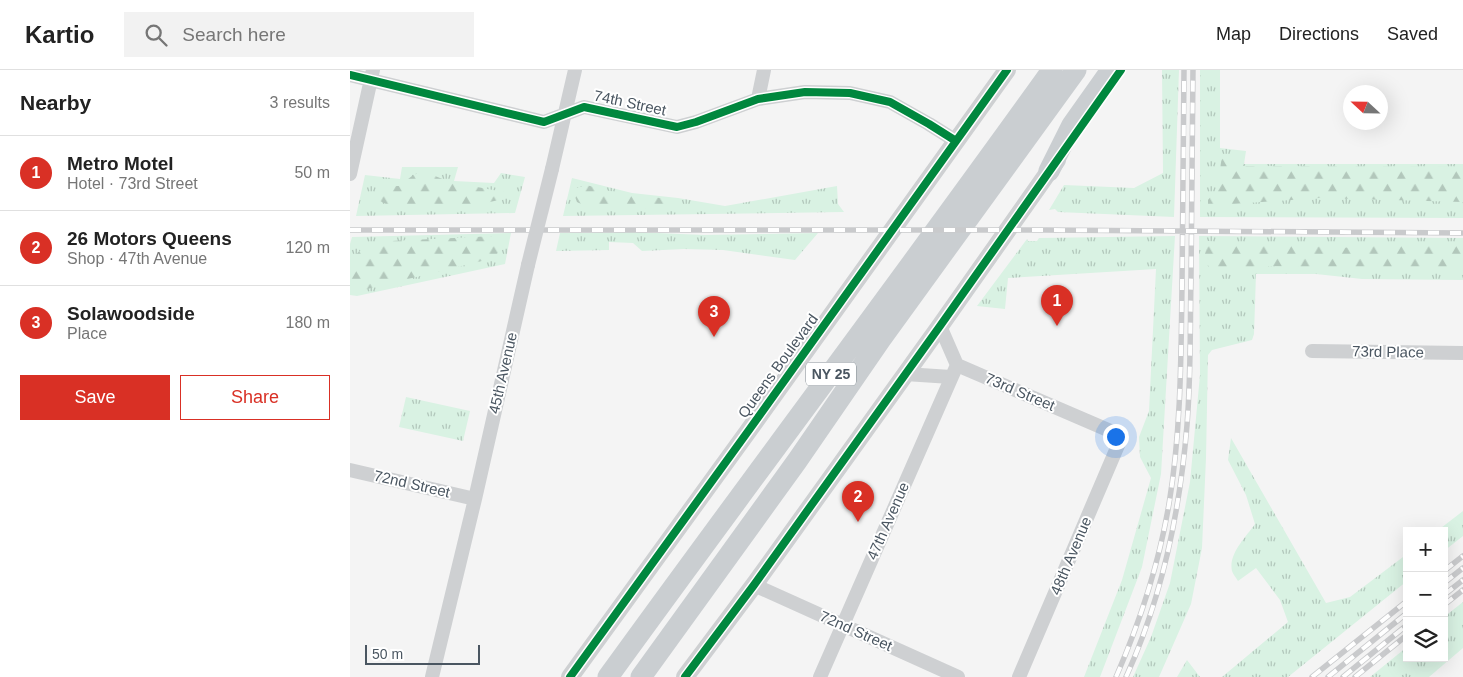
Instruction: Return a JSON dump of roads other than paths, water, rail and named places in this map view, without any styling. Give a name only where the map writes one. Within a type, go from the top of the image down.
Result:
[{"type":"main road","name":"NY 25","points":[[608,677],[774,448],[913,263],[1052,70]]},
{"type":"main road","name":"NY 25","points":[[641,677],[796,461],[881,338],[1076,70]]},
{"type":"main road","points":[[1049,171],[1072,126],[1111,70]]},
{"type":"street","name":"45th Avenue","points":[[432,677],[575,70]]},
{"type":"street","points":[[758,99],[764,70]]},
{"type":"street","name":"Queens Boulevard","points":[[570,677],[1007,70]]},
{"type":"street","points":[[685,677],[754,585],[1121,70]]},
{"type":"street","name":"74th Street","points":[[350,75],[372,75],[544,122],[584,107],[678,127],[758,99],[805,92],[850,93],[890,102],[956,141]]},
{"type":"street","points":[[351,167],[372,75]]},
{"type":"street","points":[[940,326],[954,371]]},
{"type":"street","name":"73rd Place","points":[[1312,351],[1463,353]]},
{"type":"street","name":"73rd Street","points":[[905,374],[954,371],[1122,436]]},
{"type":"street","name":"47th Avenue","points":[[820,677],[954,371]]},
{"type":"street","name":"48th Avenue","points":[[1020,677],[1122,436]]},
{"type":"street","name":"72nd Street","points":[[350,470],[475,499]]},
{"type":"street","name":"72nd Street","points":[[754,585],[958,677]]},
{"type":"railway","points":[[1116,677],[1141,614],[1154,570],[1165,526],[1173,477],[1181,367],[1184,70]]},
{"type":"railway","points":[[1126,677],[1139,647],[1159,585],[1174,522],[1184,457],[1190,370],[1193,70]]},
{"type":"railway","points":[[350,230],[1045,230],[1463,233]]},
{"type":"railway","points":[[1448,568],[1463,556]]},
{"type":"railway","points":[[1448,580],[1463,568]]},
{"type":"railway","points":[[1448,592],[1463,580]]},
{"type":"railway","points":[[1448,602],[1463,590]]},
{"type":"railway","points":[[1312,677],[1403,604]]},
{"type":"railway","points":[[1328,677],[1403,616]]},
{"type":"railway","points":[[1343,677],[1403,628]]},
{"type":"railway","points":[[1355,677],[1403,638]]},
{"type":"place","name":"Metro Motel","points":[[1057,326]]},
{"type":"place","name":"Solawoodside","points":[[714,337]]},
{"type":"place","name":"26 Motors Queens","points":[[858,522]]}]
